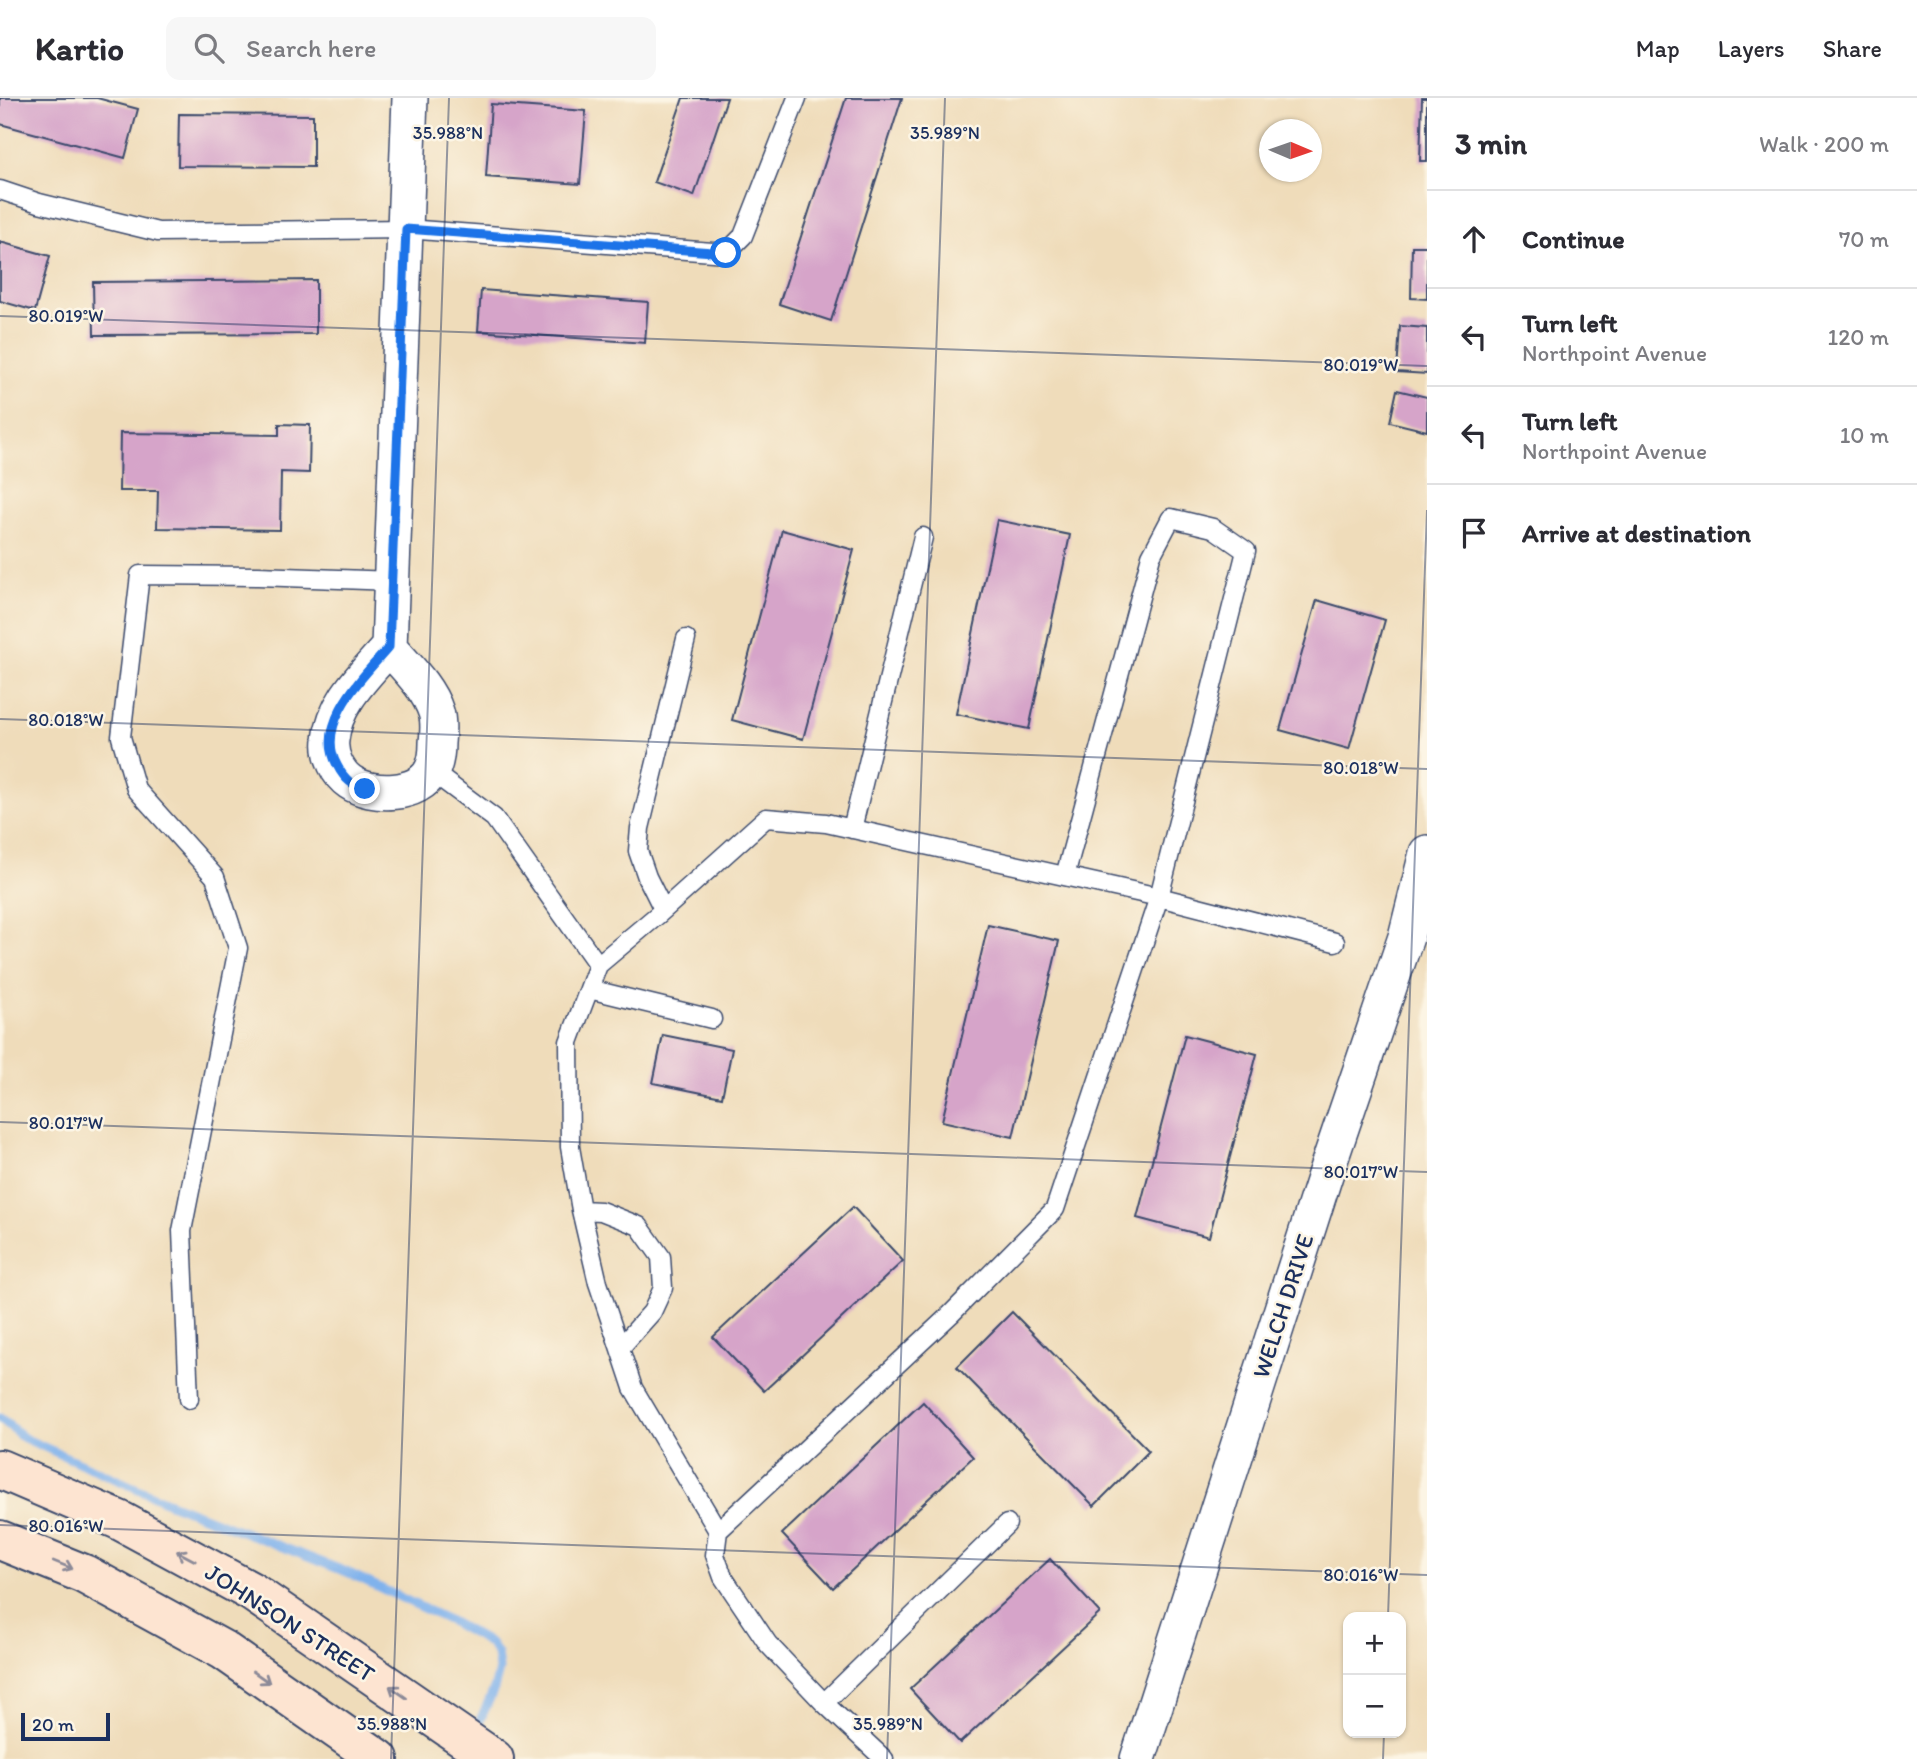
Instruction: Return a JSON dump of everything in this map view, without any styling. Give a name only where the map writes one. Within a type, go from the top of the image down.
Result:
[{"type":"main road","name":"JOHNSON STREET","points":[[0,1469],[118,1520],[251,1591],[494,1759]]},
{"type":"main road","points":[[0,1540],[84,1574],[223,1650],[379,1759]]},
{"type":"street","points":[[389,647],[425,691],[436,712],[438,733],[432,771],[418,784],[402,790],[384,792],[365,789],[350,782],[333,758],[330,742],[335,720],[348,696],[389,647],[410,98]]},
{"type":"street","name":"WELCH DRIVE","points":[[1138,1759],[1325,1175],[1406,937],[1427,853]]},
{"type":"lane","points":[[0,190],[38,203],[158,232],[406,229],[726,253],[743,236],[797,98]]},
{"type":"lane","points":[[718,1531],[951,1314],[1055,1209],[1159,897],[1246,551],[1213,528],[1171,518],[1151,555],[1065,876]]},
{"type":"lane","points":[[852,829],[923,537]]},
{"type":"lane","points":[[189,1399],[182,1231],[238,948],[215,877],[136,789],[121,737],[140,575],[393,581]]},
{"type":"lane","points":[[663,909],[638,851],[639,839],[686,639]]},
{"type":"lane","points":[[432,771],[494,818],[598,965]]},
{"type":"lane","points":[[884,1759],[824,1703],[768,1644],[723,1577],[715,1555],[718,1531],[633,1388],[598,1283],[570,1147],[569,1042],[598,965],[766,818],[826,823],[1159,897],[1335,942]]},
{"type":"lane","points":[[589,989],[712,1019]]},
{"type":"lane","points":[[581,1210],[601,1211],[639,1226],[661,1257],[663,1288],[652,1312],[620,1348]]},
{"type":"lane","points":[[824,1703],[1007,1524]]},
{"type":"building","points":[[0,98],[97,98],[138,109],[125,158],[0,124]]},
{"type":"building","points":[[683,98],[727,98],[694,196],[654,182]]},
{"type":"building","points":[[846,98],[902,98],[831,321],[779,304]]},
{"type":"building","points":[[1422,98],[1427,98],[1427,161],[1420,161]]},
{"type":"building","points":[[491,104],[586,111],[580,184],[486,177]]},
{"type":"building","points":[[179,114],[313,115],[313,167],[178,166]]},
{"type":"building","points":[[0,242],[50,256],[35,311],[0,301]]},
{"type":"building","points":[[1412,246],[1427,246],[1427,299],[1411,298]]},
{"type":"building","points":[[316,280],[316,334],[94,335],[93,282]]},
{"type":"building","points":[[481,290],[648,302],[645,343],[478,331]]},
{"type":"building","points":[[1400,326],[1427,328],[1427,374],[1397,372]]},
{"type":"building","points":[[1397,390],[1427,397],[1427,431],[1390,422]]},
{"type":"building","points":[[279,424],[310,425],[309,473],[281,472],[280,530],[157,528],[158,491],[119,491],[120,433],[279,435]]},
{"type":"building","points":[[997,520],[1070,535],[1029,729],[956,714]]},
{"type":"building","points":[[782,530],[854,550],[803,739],[732,720]]},
{"type":"building","points":[[1317,600],[1385,620],[1349,749],[1280,730]]},
{"type":"building","points":[[988,925],[1059,941],[1013,1137],[942,1121]]},
{"type":"building","points":[[663,1035],[732,1049],[722,1097],[653,1083]]},
{"type":"building","points":[[1185,1035],[1257,1054],[1209,1237],[1137,1218]]},
{"type":"building","points":[[853,1207],[903,1261],[764,1391],[713,1337]]},
{"type":"building","points":[[1012,1312],[1149,1451],[1094,1506],[957,1367]]},
{"type":"building","points":[[923,1402],[973,1457],[833,1588],[782,1534]]},
{"type":"building","points":[[1050,1559],[1100,1613],[960,1743],[910,1689]]},
{"type":"waterway","points":[[0,1418],[24,1438],[167,1502],[349,1573],[484,1640],[497,1654],[499,1670],[494,1689],[477,1727],[480,1734]]},
{"type":"route","points":[[365,789],[350,782],[340,771],[333,758],[330,742],[335,720],[348,696],[389,647],[406,229],[726,253]]}]
